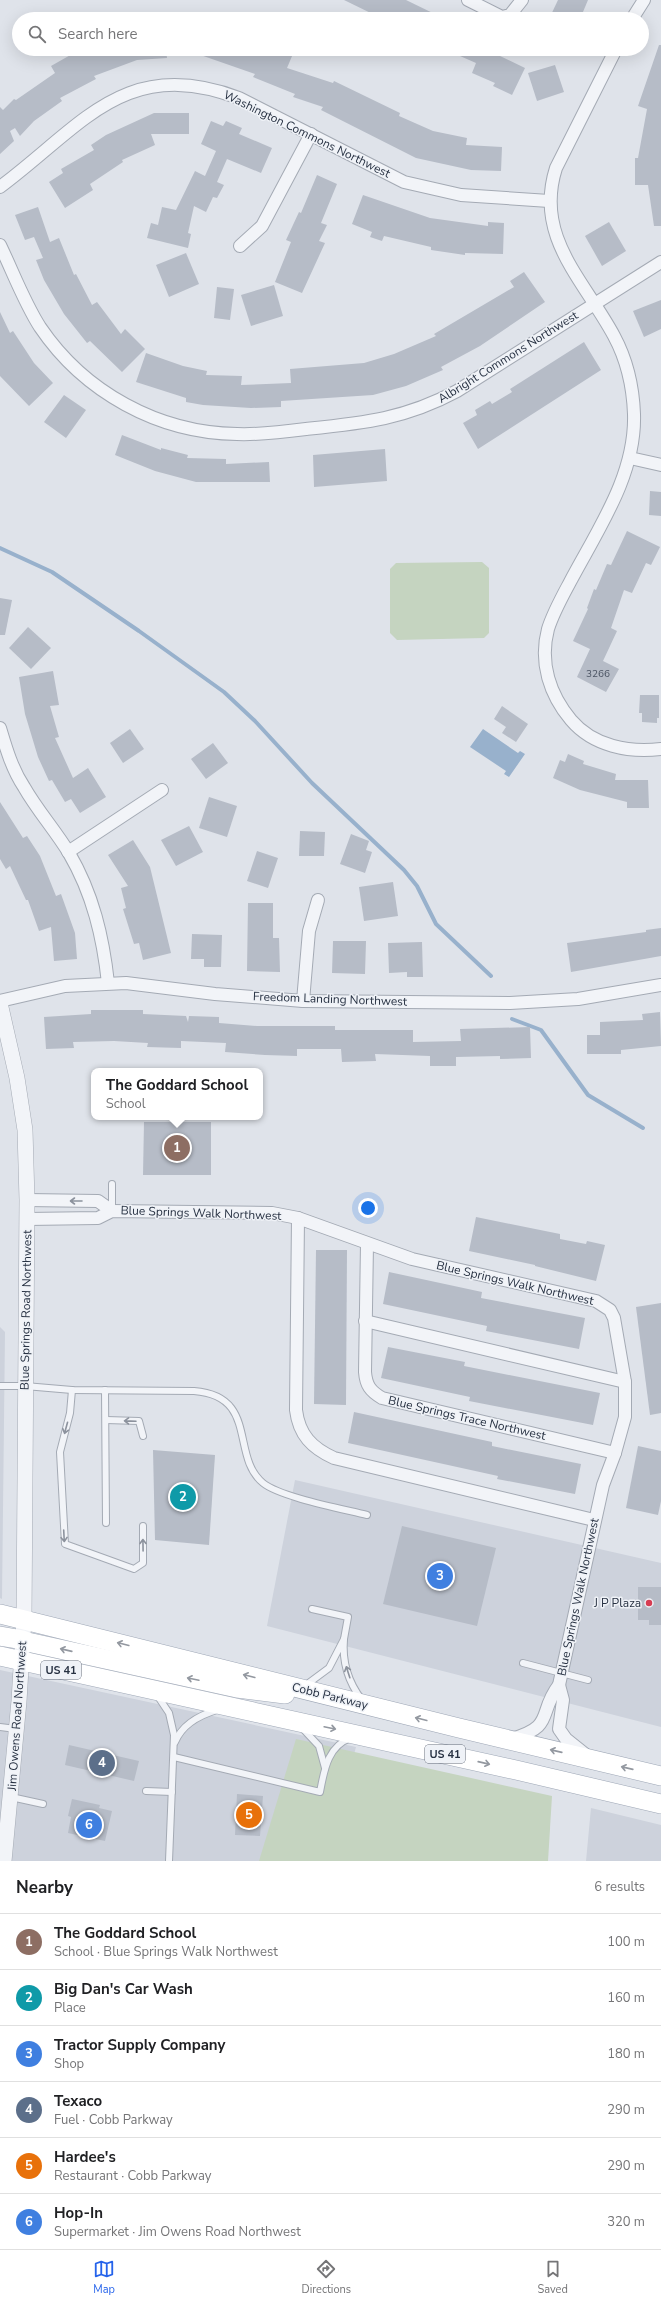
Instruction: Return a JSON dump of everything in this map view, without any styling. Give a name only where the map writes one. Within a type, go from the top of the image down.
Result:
[{"type":"main road","name":"Cobb Parkway","points":[[0,1614],[367,1706],[661,1776]]},
{"type":"main road","points":[[0,1636],[252,1691],[286,1694],[305,1690]]},
{"type":"main road","name":"US 41","points":[[0,1656],[360,1735],[661,1804]]},
{"type":"street","points":[[468,0],[491,12]]},
{"type":"street","points":[[512,12],[522,0]]},
{"type":"street","points":[[636,12],[644,0]]},
{"type":"street","points":[[612,56],[556,168],[550,185],[549,201],[552,224],[560,248],[615,337],[631,385],[634,415],[630,458],[615,496],[553,617],[545,649],[546,670],[556,700],[574,724],[585,733],[599,742],[615,747],[634,750],[661,749]]},
{"type":"street","name":"Washington Commons Northwest","points":[[0,187],[107,103],[140,88],[183,84],[210,88],[239,98],[389,175],[420,187],[461,195],[549,201]]},
{"type":"street","points":[[240,246],[262,226],[311,134]]},
{"type":"street","name":"Albright Commons Northwest","points":[[0,246],[39,325],[69,362],[89,380],[120,402],[155,418],[210,432],[264,434],[365,423],[410,413],[457,391],[661,262]]},
{"type":"street","points":[[630,458],[661,465]]},
{"type":"street","points":[[0,728],[13,767],[23,787],[68,852],[90,896],[97,916],[108,984]]},
{"type":"street","points":[[68,852],[162,790]]},
{"type":"street","points":[[303,1000],[309,931],[318,900]]},
{"type":"street","name":"Freedom Landing Northwest","points":[[0,1002],[65,986],[126,983],[215,994],[303,1000],[547,1002],[661,985]]},
{"type":"street","name":"Blue Springs Road Northwest","points":[[0,1002],[23,1117],[27,1157],[24,1619]]},
{"type":"street","name":"Blue Springs Walk Northwest","points":[[27,1200],[98,1201],[112,1210]]},
{"type":"street","name":"Blue Springs Walk Northwest","points":[[27,1219],[98,1218],[112,1210],[272,1213],[298,1218],[412,1259],[596,1301],[604,1305],[614,1318],[625,1382],[625,1416],[616,1453],[607,1473],[594,1520],[560,1679],[550,1696],[541,1724],[530,1732],[507,1740]]},
{"type":"street","points":[[298,1218],[296,1410],[302,1432],[309,1443],[321,1452],[334,1458],[594,1520]]},
{"type":"street","name":"Blue Springs Trace Northwest","points":[[367,1244],[365,1320],[366,1383],[372,1392],[382,1398],[616,1453]]},
{"type":"street","points":[[365,1320],[625,1382]]},
{"type":"street","name":"Jim Owens Road Northwest","points":[[4,1861],[4,1826],[10,1797],[17,1729],[24,1619]]},
{"type":"street","name":"Blue Springs Walk Northwest","points":[[560,1679],[563,1700],[559,1722],[562,1734],[594,1760]]},
{"type":"lane","points":[[112,1184],[112,1210]]},
{"type":"lane","points":[[0,1386],[25,1386],[72,1390],[199,1392],[218,1398],[230,1406],[239,1421],[253,1472],[263,1483],[282,1492],[367,1515]]},
{"type":"lane","points":[[72,1390],[70,1413],[60,1452],[65,1544],[134,1569],[143,1563],[143,1526]]},
{"type":"lane","points":[[105,1390],[106,1523]]},
{"type":"lane","points":[[106,1420],[139,1421],[143,1436]]},
{"type":"lane","points":[[312,1608],[348,1617],[344,1639],[344,1661],[347,1672],[356,1690],[367,1706]]},
{"type":"lane","points":[[305,1690],[329,1668],[344,1639]]},
{"type":"lane","points":[[523,1663],[560,1679],[588,1680]]},
{"type":"lane","points":[[150,1690],[161,1700],[169,1713],[174,1728],[175,1744],[169,1861]]},
{"type":"lane","points":[[175,1744],[182,1730],[197,1718],[216,1710],[238,1709]]},
{"type":"lane","points":[[292,1720],[309,1734],[319,1746],[325,1768]]},
{"type":"lane","points":[[0,1726],[17,1729]]},
{"type":"lane","points":[[174,1757],[320,1792],[325,1768],[331,1754],[337,1746],[346,1740],[360,1735]]},
{"type":"lane","points":[[146,1791],[172,1792]]},
{"type":"lane","points":[[10,1797],[43,1804]]},
{"type":"shaded area","points":[[0,1327],[5,1332],[2,1599],[0,1598]]},
{"type":"shaded area","points":[[295,1480],[661,1563],[661,1727],[267,1626]]},
{"type":"shaded area","points":[[0,1670],[356,1747],[325,1861],[0,1861]]},
{"type":"shaded area","points":[[591,1808],[661,1825],[661,1861],[586,1861]]},
{"type":"green space","points":[[482,562],[489,568],[489,633],[484,638],[397,640],[390,633],[390,569],[396,563]]},
{"type":"green space","points":[[296,1739],[552,1796],[548,1861],[259,1861]]},
{"type":"water","points":[[483,729],[518,753],[520,751],[525,754],[509,777],[504,774],[506,771],[470,747]]},
{"type":"building","points":[[344,0],[406,0],[431,12],[369,12]]},
{"type":"building","points":[[558,0],[588,0],[583,12],[552,12]]},
{"type":"building","points":[[659,45],[661,45],[661,226],[654,226],[648,185],[635,185],[635,158],[638,158],[647,109],[638,106]]},
{"type":"building","points":[[69,56],[167,56],[167,58],[137,60],[94,76],[96,79],[60,98],[62,101],[34,121],[20,136],[15,128],[10,131],[14,141],[0,154],[0,107],[3,110],[14,99],[16,100],[55,73],[51,66]]},
{"type":"building","points":[[203,56],[292,56],[287,68],[333,83],[334,81],[400,113],[399,116],[433,131],[467,138],[466,145],[502,147],[501,171],[471,170],[416,158],[321,110],[323,107],[293,97],[295,94],[253,77],[255,74]]},
{"type":"building","points":[[460,56],[500,56],[525,68],[512,95],[493,86],[495,83],[472,73],[476,63]]},
{"type":"building","points":[[555,65],[564,92],[537,101],[528,73]]},
{"type":"building","points":[[154,113],[189,113],[189,134],[151,134],[155,145],[122,160],[123,162],[90,184],[93,190],[65,208],[49,182],[63,173],[61,169],[94,150],[91,145],[106,135]]},
{"type":"building","points":[[211,121],[223,126],[226,121],[242,128],[239,134],[272,148],[261,173],[227,159],[217,182],[224,185],[217,198],[213,197],[206,212],[194,206],[188,233],[191,234],[188,248],[147,238],[151,223],[158,225],[162,207],[176,210],[195,171],[205,176],[216,151],[201,144]]},
{"type":"building","points":[[317,175],[337,184],[321,223],[327,225],[319,241],[325,243],[302,293],[275,282],[291,242],[286,240],[299,212],[301,213]]},
{"type":"building","points":[[363,195],[430,218],[488,226],[488,222],[504,223],[503,254],[465,253],[465,255],[431,250],[431,247],[384,236],[382,241],[370,237],[372,232],[352,224]]},
{"type":"building","points":[[38,207],[50,242],[59,238],[74,275],[76,274],[92,305],[97,302],[121,334],[125,329],[145,349],[122,372],[90,341],[87,343],[64,314],[44,280],[36,260],[43,258],[34,237],[25,240],[15,215]]},
{"type":"building","points":[[609,222],[626,251],[602,266],[585,236]]},
{"type":"building","points":[[186,253],[199,284],[169,297],[156,265]]},
{"type":"building","points":[[524,272],[545,302],[480,346],[441,367],[443,370],[406,386],[373,395],[281,401],[281,407],[251,408],[203,405],[186,402],[186,398],[136,382],[146,353],[183,366],[207,371],[206,375],[242,376],[241,385],[291,383],[290,369],[364,363],[394,354],[436,336],[434,334],[514,287],[510,281]]},
{"type":"building","points":[[274,285],[283,316],[251,326],[241,295]]},
{"type":"building","points":[[217,287],[234,289],[230,320],[214,318]]},
{"type":"building","points":[[661,300],[661,329],[644,337],[633,311]]},
{"type":"building","points":[[0,312],[10,333],[13,331],[34,363],[53,383],[29,406],[0,376]]},
{"type":"building","points":[[584,342],[601,370],[478,449],[463,423],[477,415],[475,410],[490,401],[492,404],[512,392],[510,389]]},
{"type":"building","points":[[64,395],[86,410],[66,438],[44,422]]},
{"type":"building","points":[[122,435],[161,450],[161,448],[188,455],[187,458],[226,459],[226,464],[269,462],[270,482],[196,482],[155,471],[115,455]]},
{"type":"building","points":[[385,449],[387,481],[314,487],[313,455]]},
{"type":"building","points":[[650,491],[661,492],[661,516],[649,515]]},
{"type":"building","points":[[627,531],[660,547],[651,565],[646,563],[632,593],[624,590],[611,628],[617,631],[603,661],[619,669],[606,692],[577,677],[590,649],[573,641],[588,609],[587,608],[594,589],[596,590],[607,564],[611,565]]},
{"type":"building","points":[[0,598],[12,600],[5,635],[0,635]]},
{"type":"building","points":[[28,627],[51,648],[31,669],[9,648]]},
{"type":"building","points":[[53,671],[59,705],[50,706],[59,737],[55,738],[73,778],[88,768],[106,797],[80,813],[71,799],[65,802],[52,780],[49,781],[38,757],[25,714],[19,677]]},
{"type":"building","points":[[640,695],[659,695],[659,718],[657,718],[657,723],[642,722],[642,713],[639,713]]},
{"type":"building","points":[[502,706],[528,724],[516,742],[502,733],[506,727],[494,719]]},
{"type":"building","points":[[130,729],[144,749],[123,763],[110,743]]},
{"type":"building","points":[[213,743],[228,763],[206,779],[191,759]]},
{"type":"building","points":[[568,754],[584,761],[583,764],[616,774],[615,780],[648,780],[649,808],[627,808],[627,802],[580,790],[553,778],[560,760],[565,762]]},
{"type":"building","points":[[209,797],[237,806],[227,837],[199,828]]},
{"type":"building","points":[[0,802],[23,838],[27,836],[40,856],[56,896],[61,894],[75,933],[77,959],[54,961],[51,927],[39,931],[28,900],[26,900],[10,866],[6,869],[0,859]]},
{"type":"building","points":[[189,826],[203,852],[176,866],[161,840]]},
{"type":"building","points":[[300,831],[325,832],[324,856],[299,856]]},
{"type":"building","points":[[351,834],[369,841],[366,850],[372,852],[365,873],[340,864]]},
{"type":"building","points":[[133,840],[150,867],[171,953],[143,960],[139,943],[134,944],[123,909],[126,908],[121,888],[128,886],[108,855]]},
{"type":"building","points":[[257,851],[278,858],[268,888],[247,881]]},
{"type":"building","points":[[393,882],[398,916],[364,921],[359,887]]},
{"type":"building","points":[[248,903],[273,903],[273,938],[279,938],[280,972],[247,971]]},
{"type":"building","points":[[661,928],[661,956],[571,972],[567,943],[646,932],[646,930]]},
{"type":"building","points":[[192,934],[222,935],[221,967],[204,967],[204,959],[191,959]]},
{"type":"building","points":[[333,941],[366,941],[365,974],[332,973]]},
{"type":"building","points":[[422,942],[423,977],[407,977],[407,972],[389,973],[388,943]]},
{"type":"building","points":[[91,1010],[143,1010],[143,1014],[186,1016],[188,1022],[189,1016],[219,1017],[219,1023],[257,1026],[335,1026],[335,1030],[413,1030],[413,1042],[461,1041],[460,1029],[530,1027],[531,1058],[500,1059],[500,1056],[456,1057],[456,1066],[430,1066],[430,1056],[375,1054],[376,1061],[342,1062],[341,1049],[297,1049],[297,1056],[265,1055],[225,1052],[226,1043],[181,1041],[181,1048],[147,1047],[148,1043],[114,1041],[73,1042],[74,1048],[46,1049],[44,1017],[91,1014]]},
{"type":"building","points":[[660,1012],[661,1046],[621,1050],[621,1054],[587,1054],[587,1035],[600,1035],[600,1022],[643,1020],[642,1014]]},
{"type":"building","points":[[144,1122],[211,1122],[211,1175],[143,1175]]},
{"type":"building","points":[[476,1217],[560,1234],[560,1239],[586,1244],[587,1241],[605,1245],[596,1281],[535,1265],[469,1251]]},
{"type":"building","points":[[316,1250],[347,1250],[346,1405],[314,1404]]},
{"type":"building","points":[[389,1272],[482,1292],[481,1298],[585,1318],[579,1349],[486,1331],[487,1326],[383,1304]]},
{"type":"building","points":[[661,1303],[661,1413],[650,1415],[636,1307]]},
{"type":"building","points":[[388,1347],[465,1362],[464,1366],[600,1393],[593,1425],[469,1401],[470,1397],[381,1378]]},
{"type":"building","points":[[354,1412],[492,1442],[492,1446],[581,1464],[575,1494],[497,1479],[498,1476],[348,1443]]},
{"type":"building","points":[[638,1446],[661,1451],[661,1501],[658,1515],[626,1508]]},
{"type":"building","points":[[153,1450],[215,1455],[209,1545],[155,1540]]},
{"type":"building","points":[[402,1526],[496,1548],[477,1626],[383,1604]]},
{"type":"building","name":"J P Plaza","points":[[638,1587],[661,1587],[661,1625],[649,1625],[649,1620],[638,1620]]},
{"type":"building","points":[[69,1745],[139,1761],[134,1781],[65,1765]]},
{"type":"building","points":[[237,1794],[263,1796],[260,1836],[235,1835]]},
{"type":"building","points":[[72,1799],[100,1805],[99,1808],[112,1811],[105,1841],[68,1833],[71,1817],[68,1816]]},
{"type":"waterway","points":[[0,548],[52,572],[139,631],[224,692],[255,721],[312,783],[404,870],[417,886],[436,924],[491,976]]},
{"type":"waterway","points":[[512,1019],[541,1030],[588,1095],[643,1128]]},
{"type":"place","name":"The Goddard School","points":[[177,1148]]},
{"type":"place","name":"Big Dan's Car Wash","points":[[183,1497]]},
{"type":"place","name":"Tractor Supply Company","points":[[440,1576]]},
{"type":"place","name":"J P Plaza","points":[[649,1603]]},
{"type":"place","name":"Texaco","points":[[102,1763]]},
{"type":"place","name":"Hardee's","points":[[249,1815]]},
{"type":"place","name":"Hop-In","points":[[89,1825]]}]
